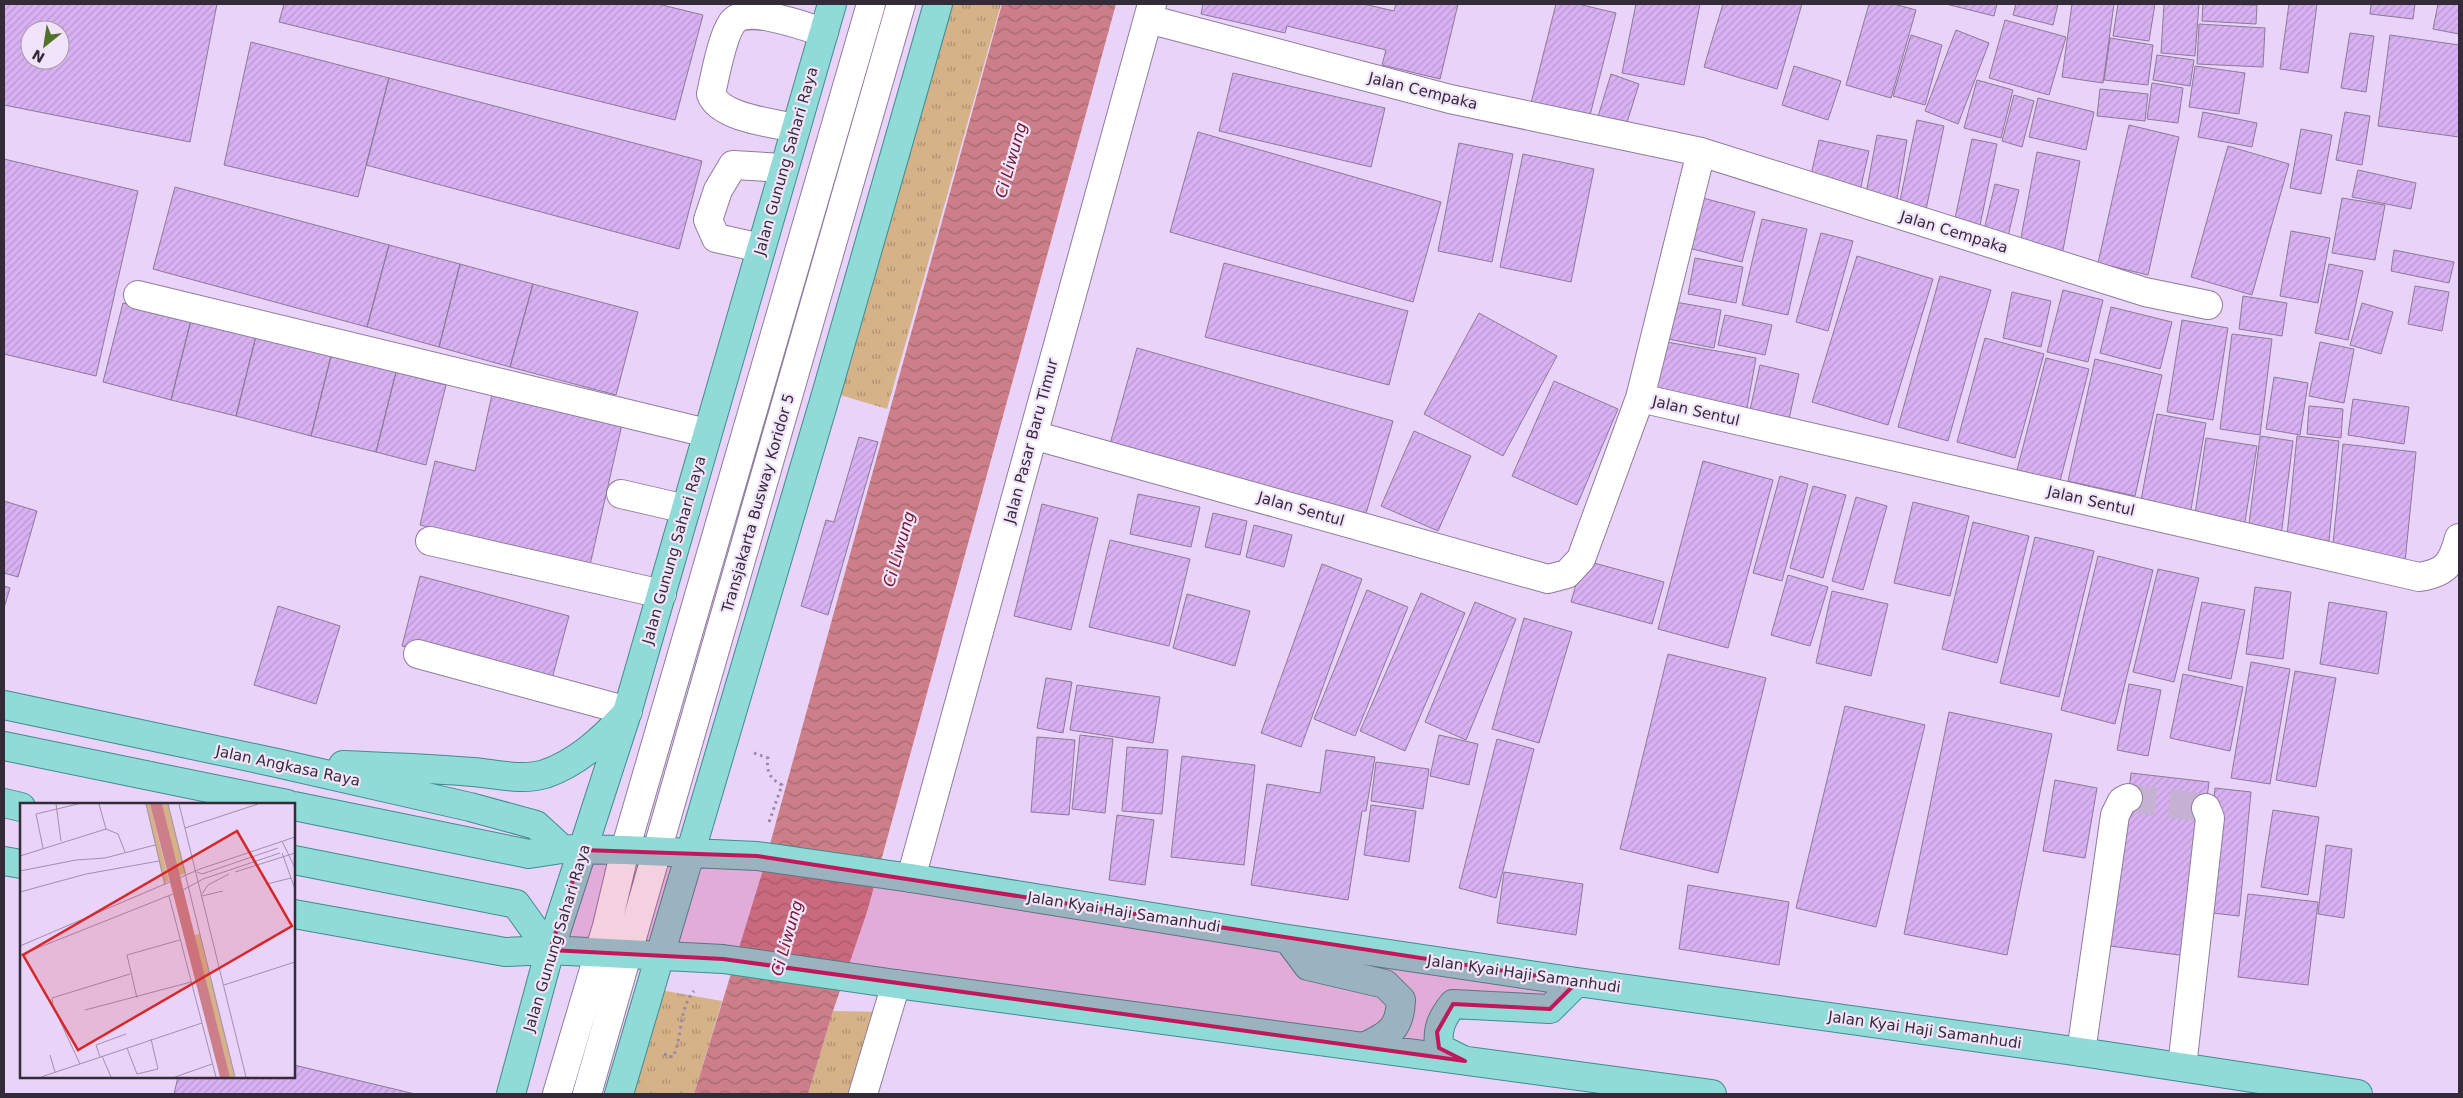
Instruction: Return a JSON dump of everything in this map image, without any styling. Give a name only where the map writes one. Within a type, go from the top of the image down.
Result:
[{"type":"main road","name":"Jalan Gunung Sahari Raya","points":[[511,1094],[550,950],[573,849],[628,711],[832,4]]},
{"type":"main road","points":[[619,1094],[724,742],[938,4]]},
{"type":"main road","name":"Jalan Angkasa Raya","points":[[4,705],[276,763],[470,807],[536,826],[573,849]]},
{"type":"main road","points":[[276,763],[465,771],[519,777],[544,774],[580,757],[603,738],[628,711]]},
{"type":"main road","points":[[4,746],[282,803]]},
{"type":"main road","points":[[4,803],[20,807]]},
{"type":"main road","points":[[295,806],[529,854],[573,849],[691,854]]},
{"type":"main road","name":"Jalan Kyai Haji Samanhudi","points":[[691,854],[760,857],[884,874],[1288,939],[1577,982],[2081,1052],[2358,1094]]},
{"type":"main road","points":[[295,860],[516,904],[550,950]]},
{"type":"main road","points":[[4,861],[20,864]]},
{"type":"main road","points":[[295,914],[505,952],[550,950],[726,959],[896,984],[1712,1094]]},
{"type":"main road","points":[[1288,939],[1308,966],[1385,984],[1401,1000],[1401,1016],[1389,1034],[1364,1047]]},
{"type":"main road","points":[[1465,1061],[1439,1048],[1437,1032],[1443,1017],[1453,1004],[1550,1009],[1577,982]]},
{"type":"street","name":"Transjakarta Busway Koridor 5","points":[[599,952],[625,850],[871,4]]},
{"type":"street","name":"Transjakarta Busway Koridor 5","points":[[587,1094],[901,4]]},
{"type":"street","name":"Jalan Cempaka","points":[[1150,12],[1450,99],[1701,152],[2145,292],[2208,305]]},
{"type":"street","name":"Jalan Pasar Baru Timur","points":[[911,878],[1150,12]]},
{"type":"street","points":[[796,128],[740,116],[725,109],[712,97],[711,94],[727,32],[733,21],[740,17],[763,15],[824,32]]},
{"type":"street","points":[[1640,398],[1701,152]]},
{"type":"street","points":[[761,248],[716,238],[708,220],[718,190],[733,165],[784,168]]},
{"type":"street","points":[[138,295],[707,433]]},
{"type":"street","name":"Jalan Sentul","points":[[1033,435],[1548,579],[1567,574],[1582,559],[1640,398],[2419,577],[2436,574],[2448,566],[2459,538]]},
{"type":"street","points":[[621,494],[686,509]]},
{"type":"street","points":[[430,541],[662,594]]},
{"type":"street","points":[[418,654],[628,711]]},
{"type":"street","points":[[2081,1052],[2115,815],[2122,802],[2128,798]]},
{"type":"street","points":[[2182,1067],[2210,818],[2206,808]]},
{"type":"street","points":[[557,1094],[599,952]]},
{"type":"street","points":[[863,1094],[896,984]]},
{"type":"path","points":[[724,742],[768,758],[769,773],[773,780],[782,785],[760,857]]},
{"type":"path","points":[[633,1044],[673,1057],[679,1045],[682,1015],[692,993],[697,987],[713,987],[726,959]]},
{"type":"highlighted area","points":[[583,850],[757,856],[1577,982],[1550,1009],[1453,1004],[1437,1032],[1439,1048],[1465,1061],[723,959],[550,950]]},
{"type":"green space","points":[[940,4],[1001,4],[887,409],[827,391]]},
{"type":"green space","points":[[649,988],[722,1001],[694,1094],[619,1094]]},
{"type":"green space","points":[[833,1011],[888,1012],[863,1094],[808,1094]]},
{"type":"water","name":"Ci Liwung","points":[[1002,4],[1116,4],[867,912],[833,1011],[808,1094],[694,1094],[762,873]]},
{"type":"building","points":[[4,4],[217,4],[190,142],[4,105]]},
{"type":"building","points":[[284,4],[658,4],[703,15],[675,120],[279,22]]},
{"type":"building","points":[[1203,4],[1364,4],[1394,11],[1396,4],[1458,4],[1440,79],[1382,65],[1386,50],[1287,26],[1285,33],[1201,14]]},
{"type":"building","points":[[1556,4],[1578,4],[1616,13],[1587,127],[1529,111]]},
{"type":"building","points":[[1636,4],[1700,4],[1684,85],[1622,73]]},
{"type":"building","points":[[1723,4],[1802,4],[1777,89],[1704,67]]},
{"type":"building","points":[[1869,4],[1894,4],[1916,10],[1891,98],[1846,85]]},
{"type":"building","points":[[1946,4],[1997,4],[1994,16]]},
{"type":"building","points":[[2016,4],[2058,4],[2053,25],[2013,15]]},
{"type":"building","points":[[2072,4],[2114,4],[2103,83],[2062,77]]},
{"type":"building","points":[[2118,4],[2155,4],[2149,41],[2113,36]]},
{"type":"building","points":[[2164,4],[2199,4],[2195,56],[2161,53]]},
{"type":"building","points":[[2203,4],[2257,5],[2256,24],[2202,21]]},
{"type":"building","points":[[2289,4],[2317,4],[2308,73],[2280,69]]},
{"type":"building","points":[[2371,4],[2415,4],[2413,19],[2370,14]]},
{"type":"building","points":[[2438,4],[2459,4],[2459,34],[2433,29]]},
{"type":"building","points":[[2005,20],[2066,37],[2049,95],[1989,78]]},
{"type":"building","points":[[2199,24],[2265,28],[2263,67],[2197,64]]},
{"type":"building","points":[[1956,30],[1989,43],[1958,124],[1925,111]]},
{"type":"building","points":[[2350,33],[2374,36],[2366,92],[2341,88]]},
{"type":"building","points":[[1911,35],[1942,45],[1925,105],[1893,96]]},
{"type":"building","points":[[2390,35],[2459,45],[2459,137],[2378,126]]},
{"type":"building","points":[[2110,38],[2153,45],[2148,85],[2104,80]]},
{"type":"building","points":[[251,42],[389,78],[358,197],[224,165]]},
{"type":"building","points":[[2157,55],[2194,60],[2190,86],[2153,80]]},
{"type":"building","points":[[1794,66],[1841,81],[1828,120],[1782,105]]},
{"type":"building","points":[[2195,66],[2245,73],[2239,114],[2189,107]]},
{"type":"building","points":[[1233,73],[1385,108],[1371,167],[1219,131]]},
{"type":"building","points":[[1611,74],[1639,84],[1624,132],[1596,123]]},
{"type":"building","points":[[389,78],[702,161],[679,249],[366,165]]},
{"type":"building","points":[[1977,80],[2013,90],[2001,138],[1964,128]]},
{"type":"building","points":[[2152,83],[2183,88],[2178,123],[2147,119]]},
{"type":"building","points":[[2100,89],[2148,94],[2145,121],[2097,116]]},
{"type":"building","points":[[2014,95],[2034,101],[2022,147],[2002,141]]},
{"type":"building","points":[[2038,98],[2094,112],[2086,150],[2029,137]]},
{"type":"building","points":[[2203,112],[2257,123],[2252,147],[2198,137]]},
{"type":"building","points":[[2345,112],[2370,116],[2362,165],[2336,160]]},
{"type":"building","points":[[1917,120],[1944,126],[1925,214],[1899,205]]},
{"type":"building","points":[[2129,125],[2179,137],[2148,275],[2098,263]]},
{"type":"building","points":[[2301,129],[2332,135],[2321,194],[2290,188]]},
{"type":"building","points":[[1198,132],[1441,202],[1413,302],[1170,232]]},
{"type":"building","points":[[1877,135],[1907,140],[1896,205],[1865,199]]},
{"type":"building","points":[[1972,139],[1997,144],[1979,230],[1954,223]]},
{"type":"building","points":[[1819,140],[1869,151],[1859,195],[1810,179]]},
{"type":"building","points":[[1459,143],[1513,154],[1492,262],[1438,251]]},
{"type":"building","points":[[2228,146],[2289,164],[2252,295],[2191,277]]},
{"type":"building","points":[[2037,152],[2080,161],[2062,255],[2020,243]]},
{"type":"building","points":[[1523,154],[1594,169],[1571,282],[1500,267]]},
{"type":"building","points":[[4,159],[138,191],[96,376],[4,354]]},
{"type":"building","points":[[2358,170],[2416,183],[2411,209],[2352,197]]},
{"type":"building","points":[[1995,184],[2019,190],[2008,236],[1984,230]]},
{"type":"building","points":[[175,187],[389,245],[367,327],[153,269]]},
{"type":"building","points":[[1703,198],[1755,212],[1742,262],[1689,248]]},
{"type":"building","points":[[2342,198],[2385,205],[2375,260],[2332,253]]},
{"type":"building","points":[[1762,219],[1807,229],[1788,315],[1742,305]]},
{"type":"building","points":[[2291,231],[2330,238],[2318,303],[2280,296]]},
{"type":"building","points":[[1821,233],[1853,241],[1828,331],[1796,322]]},
{"type":"building","points":[[389,245],[460,264],[439,347],[367,327]]},
{"type":"building","points":[[2394,250],[2454,262],[2449,283],[2391,271]]},
{"type":"building","points":[[1857,256],[1933,279],[1888,425],[1812,402]]},
{"type":"building","points":[[1695,258],[1743,267],[1736,303],[1688,294]]},
{"type":"building","points":[[1224,263],[1408,311],[1389,385],[1205,337]]},
{"type":"building","points":[[460,264],[533,284],[510,367],[439,347]]},
{"type":"building","points":[[2329,264],[2363,271],[2348,340],[2315,333]]},
{"type":"building","points":[[1940,276],[1991,290],[1948,441],[1898,427]]},
{"type":"building","points":[[533,284],[638,312],[616,395],[510,367]]},
{"type":"building","points":[[2415,286],[2449,292],[2442,331],[2408,324]]},
{"type":"building","points":[[2063,290],[2103,300],[2088,362],[2047,352]]},
{"type":"building","points":[[2012,292],[2051,301],[2041,347],[2003,338]]},
{"type":"building","points":[[2243,296],[2287,303],[2282,336],[2239,329]]},
{"type":"building","points":[[1675,302],[1721,310],[1714,348],[1668,339]]},
{"type":"building","points":[[123,303],[191,320],[171,400],[103,382]]},
{"type":"building","points":[[2362,303],[2393,312],[2381,354],[2350,345]]},
{"type":"building","points":[[2111,307],[2172,322],[2160,369],[2100,353]]},
{"type":"building","points":[[1479,313],[1557,356],[1503,456],[1424,414]]},
{"type":"building","points":[[1725,315],[1772,325],[1765,355],[1718,345]]},
{"type":"building","points":[[191,320],[256,336],[236,416],[171,400]]},
{"type":"building","points":[[2182,320],[2228,328],[2213,420],[2167,412]]},
{"type":"building","points":[[2232,334],[2272,339],[2260,435],[2220,429]]},
{"type":"building","points":[[256,336],[331,356],[311,436],[236,416]]},
{"type":"building","points":[[1985,338],[2044,354],[2015,458],[1957,442]]},
{"type":"building","points":[[1661,341],[1756,358],[1747,408],[1652,391]]},
{"type":"building","points":[[2320,342],[2354,349],[2344,403],[2309,396]]},
{"type":"building","points":[[1137,348],[1393,421],[1365,517],[1110,444]]},
{"type":"building","points":[[331,356],[396,372],[376,452],[311,436]]},
{"type":"building","points":[[2046,358],[2089,369],[2060,481],[2017,470]]},
{"type":"building","points":[[2095,359],[2162,375],[2135,496],[2068,481]]},
{"type":"building","points":[[1760,365],[1799,374],[1787,428],[1748,419]]},
{"type":"building","points":[[396,372],[446,385],[426,465],[376,452]]},
{"type":"building","points":[[2274,377],[2308,383],[2300,435],[2266,429]]},
{"type":"building","points":[[1554,381],[1618,409],[1577,505],[1512,476]]},
{"type":"building","points":[[493,390],[623,420],[590,565],[420,525],[435,461],[475,471]]},
{"type":"building","points":[[2353,399],[2409,407],[2404,444],[2348,435]]},
{"type":"building","points":[[2309,406],[2343,409],[2341,438],[2307,434]]},
{"type":"building","points":[[2157,414],[2206,423],[2190,515],[2140,506]]},
{"type":"building","points":[[1414,431],[1471,456],[1438,531],[1381,506]]},
{"type":"building","points":[[2260,436],[2293,441],[2281,536],[2248,532]]},
{"type":"building","points":[[2297,436],[2339,441],[2329,541],[2287,536]]},
{"type":"building","points":[[859,437],[878,442],[828,615],[801,606],[826,520],[834,522]]},
{"type":"building","points":[[2206,438],[2257,446],[2244,528],[2194,521]]},
{"type":"building","points":[[2343,444],[2416,452],[2405,562],[2332,554]]},
{"type":"building","points":[[1703,461],[1773,480],[1728,648],[1658,629]]},
{"type":"building","points":[[1780,476],[1808,484],[1782,581],[1753,573]]},
{"type":"building","points":[[1813,486],[1846,495],[1823,578],[1790,568]]},
{"type":"building","points":[[1138,494],[1200,507],[1191,547],[1130,534]]},
{"type":"building","points":[[1856,497],[1887,506],[1863,590],[1832,581]]},
{"type":"building","points":[[4,501],[37,511],[18,577],[4,573]]},
{"type":"building","points":[[1913,502],[1969,516],[1950,596],[1894,583]]},
{"type":"building","points":[[1042,504],[1098,518],[1071,630],[1014,616]]},
{"type":"building","points":[[1213,513],[1247,521],[1240,555],[1205,547]]},
{"type":"building","points":[[1973,522],[2029,536],[1997,663],[1942,649]]},
{"type":"building","points":[[1254,525],[1292,535],[1284,567],[1246,557]]},
{"type":"building","points":[[2035,537],[2094,551],[2059,697],[2000,683]]},
{"type":"building","points":[[1110,540],[1190,559],[1169,646],[1089,627]]},
{"type":"building","points":[[2098,556],[2153,570],[2115,724],[2061,710]]},
{"type":"building","points":[[1583,560],[1664,582],[1652,624],[1571,602]]},
{"type":"building","points":[[1322,564],[1362,579],[1301,747],[1261,733]]},
{"type":"building","points":[[2158,569],[2199,578],[2174,682],[2133,672]]},
{"type":"building","points":[[1788,575],[1828,587],[1810,646],[1771,635]]},
{"type":"building","points":[[420,576],[569,616],[550,686],[402,646]]},
{"type":"building","points":[[4,586],[10,588],[4,608]]},
{"type":"building","points":[[2255,587],[2291,592],[2283,659],[2246,654]]},
{"type":"building","points":[[1367,590],[1408,607],[1355,736],[1314,719]]},
{"type":"building","points":[[1832,591],[1888,604],[1871,676],[1816,663]]},
{"type":"building","points":[[1421,593],[1465,613],[1405,751],[1360,731]]},
{"type":"building","points":[[1187,594],[1250,611],[1235,666],[1173,648]]},
{"type":"building","points":[[1475,602],[1516,619],[1466,740],[1425,722]]},
{"type":"building","points":[[2202,602],[2245,610],[2231,679],[2188,670]]},
{"type":"building","points":[[2329,602],[2387,612],[2378,674],[2320,664]]},
{"type":"building","points":[[278,606],[340,626],[316,704],[254,685]]},
{"type":"building","points":[[1524,618],[1572,632],[1539,743],[1492,729]]},
{"type":"building","points":[[1668,654],[1766,678],[1718,873],[1620,849]]},
{"type":"building","points":[[2251,662],[2290,669],[2270,784],[2231,778]]},
{"type":"building","points":[[2295,671],[2336,678],[2316,787],[2276,780]]},
{"type":"building","points":[[2183,674],[2243,687],[2230,751],[2170,738]]},
{"type":"building","points":[[1046,678],[1072,682],[1063,733],[1037,728]]},
{"type":"building","points":[[2129,684],[2161,690],[2148,756],[2117,750]]},
{"type":"building","points":[[1077,685],[1160,697],[1153,743],[1070,730]]},
{"type":"building","points":[[1845,706],[1925,725],[1876,927],[1796,908]]},
{"type":"building","points":[[1949,712],[2052,734],[2007,955],[1904,934]]},
{"type":"building","points":[[1080,735],[1113,739],[1105,813],[1072,809]]},
{"type":"building","points":[[1439,735],[1478,744],[1469,785],[1430,776]]},
{"type":"building","points":[[1037,737],[1075,740],[1069,815],[1031,812]]},
{"type":"building","points":[[1497,739],[1534,749],[1496,898],[1459,888]]},
{"type":"building","points":[[1127,747],[1168,750],[1162,814],[1122,811]]},
{"type":"building","points":[[1326,750],[1375,757],[1366,811],[1362,811],[1348,900],[1251,885],[1267,784],[1320,793]]},
{"type":"building","points":[[1182,756],[1255,765],[1244,865],[1171,857]]},
{"type":"building","points":[[1376,762],[1429,769],[1423,809],[1371,801]]},
{"type":"building","points":[[2131,773],[2209,782],[2187,956],[2110,946]]},
{"type":"building","points":[[2055,780],[2097,788],[2085,858],[2043,851]]},
{"type":"building","points":[[2215,788],[2251,792],[2239,916],[2203,912]]},
{"type":"building","points":[[1371,805],[1416,811],[1409,862],[1364,855]]},
{"type":"building","points":[[2273,810],[2319,817],[2308,895],[2261,887]]},
{"type":"building","points":[[1117,815],[1154,820],[1145,885],[1109,880]]},
{"type":"building","points":[[2326,845],[2352,849],[2344,918],[2318,914]]},
{"type":"building","points":[[1504,872],[1583,884],[1576,935],[1497,923]]},
{"type":"building","points":[[1688,885],[1789,902],[1779,965],[1679,949]]},
{"type":"building","points":[[2248,894],[2318,902],[2308,985],[2238,977]]},
{"type":"building","points":[[295,1065],[415,1094],[174,1094],[178,1078],[295,1078]]},
{"type":"tunnel","points":[[2128,798],[2206,808]]}]
